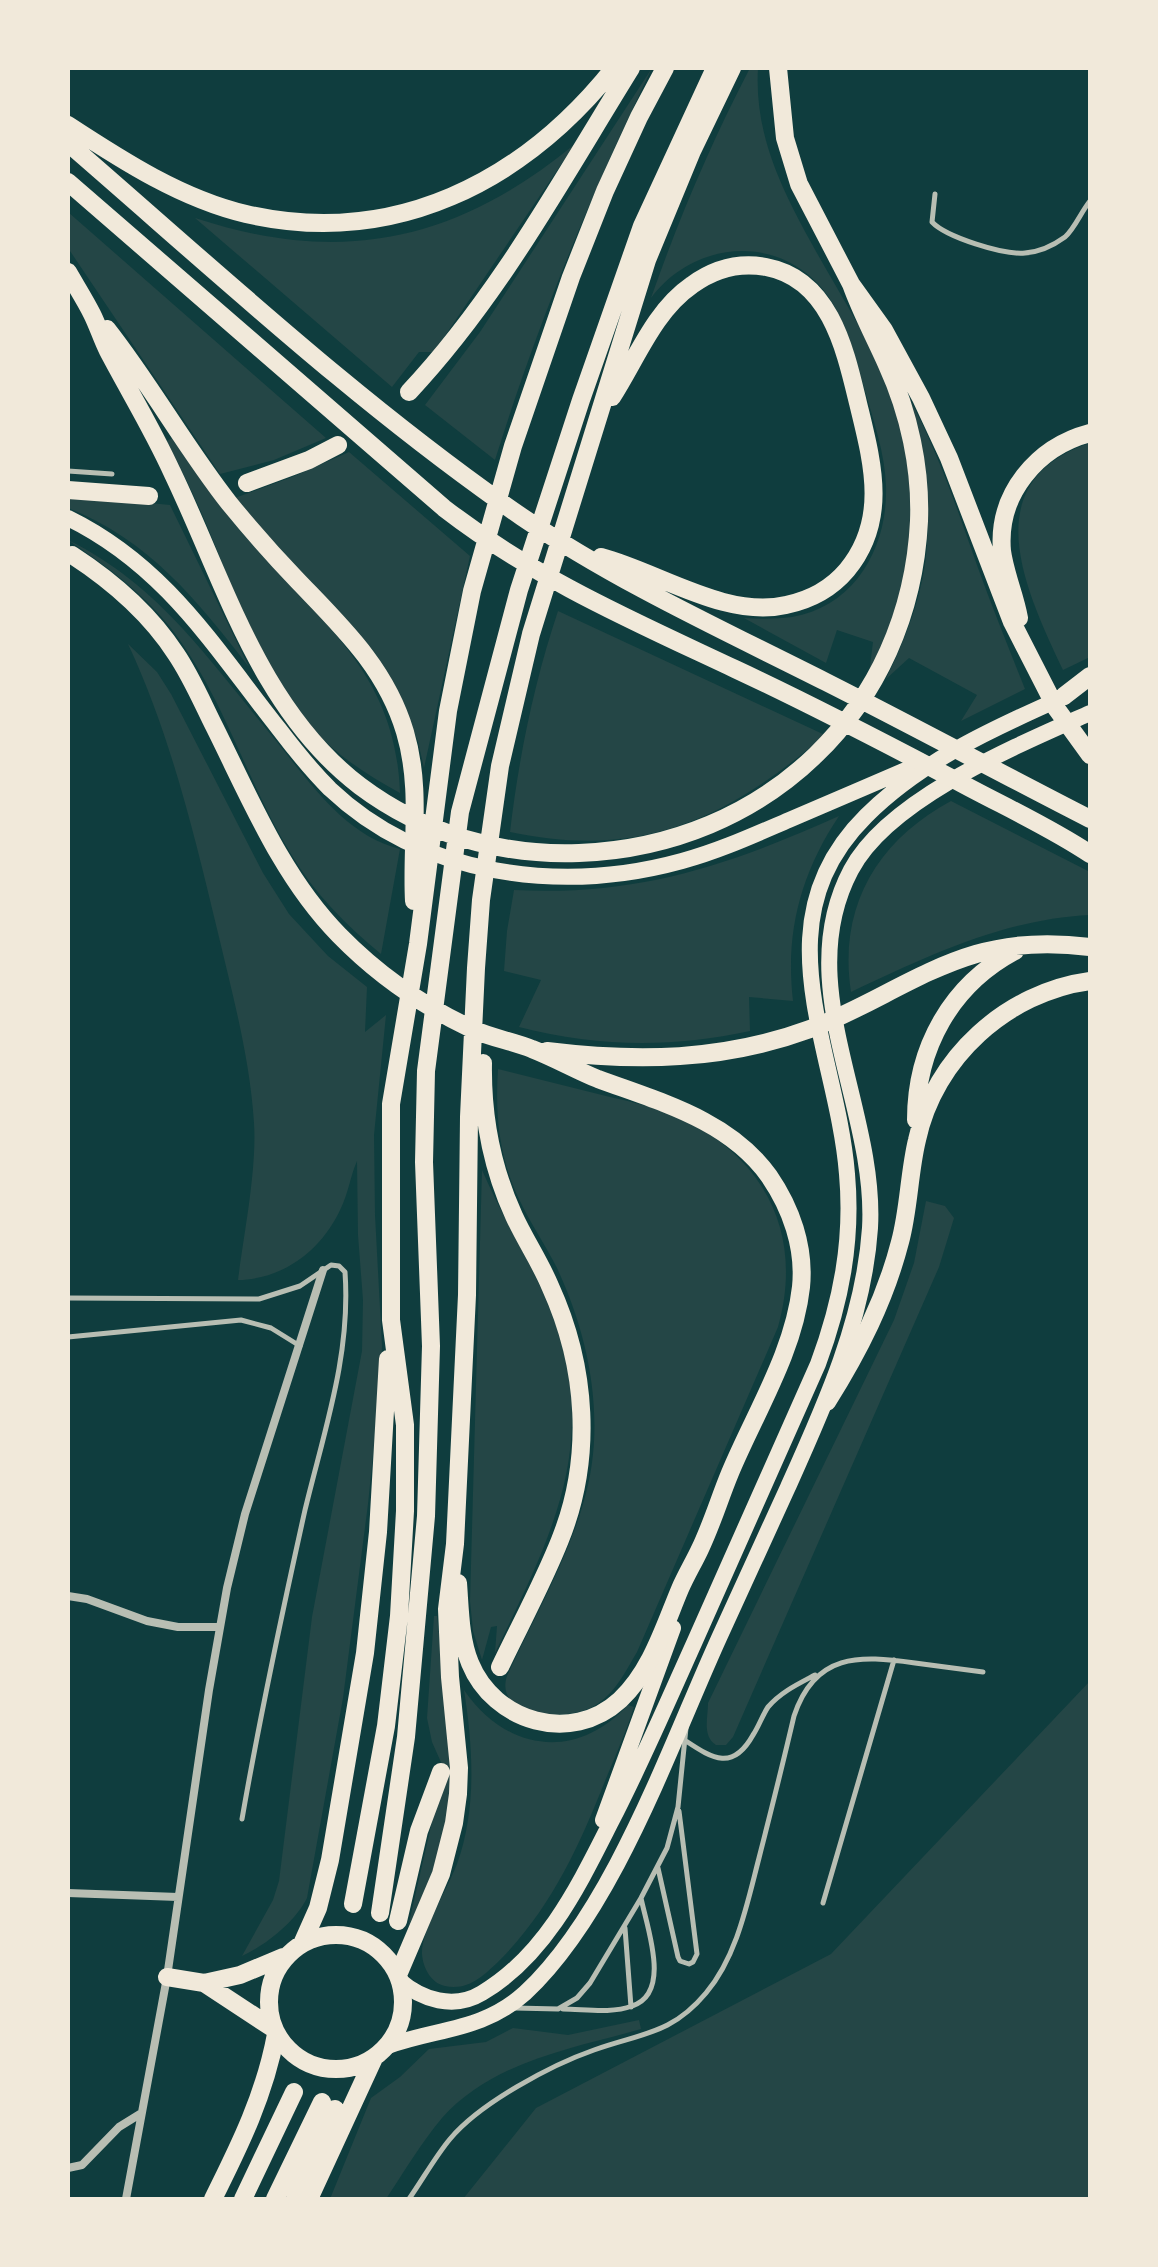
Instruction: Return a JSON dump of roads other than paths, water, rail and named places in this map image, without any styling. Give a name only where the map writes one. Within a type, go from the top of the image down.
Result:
[{"type":"highway","points":[[68,125],[109,152],[201,200],[246,214],[304,221],[370,219],[439,202],[479,185],[512,166],[568,119],[614,68]]},
{"type":"highway","points":[[409,392],[439,359],[493,286],[631,68]]},
{"type":"highway","points":[[213,2199],[264,2090],[275,2032],[269,2007],[271,1983],[275,1972],[296,1949],[318,1908],[330,1860],[365,1653],[378,1532],[391,1320],[391,1104],[418,944],[448,711],[472,591],[513,446],[571,277],[605,191],[665,68]]},
{"type":"highway","points":[[380,1913],[406,1737],[426,1516],[431,1346],[424,1113],[426,1071],[460,812],[519,590],[581,400],[642,226],[715,68]]},
{"type":"highway","points":[[399,1978],[441,1874],[454,1823],[459,1768],[447,1609],[455,1544],[467,1295],[469,1117],[476,968],[489,833],[514,699],[531,634],[647,260],[692,151],[732,68]]},
{"type":"highway","points":[[68,272],[172,470],[264,674],[299,725],[342,771],[407,816],[455,837],[507,849],[560,854],[599,852],[654,843],[709,826],[735,814],[785,782],[808,763],[845,723],[876,677],[899,627],[917,547],[919,493],[906,415],[851,284],[810,206],[791,161],[780,114],[778,68]]},
{"type":"highway","points":[[68,143],[313,354],[468,478],[522,517],[696,619],[827,682],[1090,819]]},
{"type":"highway","points":[[68,182],[444,508],[500,549],[560,586],[814,706],[1090,854]]},
{"type":"highway","points":[[578,552],[630,567],[713,598],[760,608],[782,606],[804,601],[824,591],[841,577],[856,559],[873,518],[872,465],[843,345],[831,318],[816,296],[807,286],[784,272],[742,265],[725,268],[690,286],[657,320],[601,414]]},
{"type":"highway","points":[[851,284],[884,330],[932,421],[1002,601],[1037,674],[1084,748]]},
{"type":"highway","points":[[94,317],[115,340],[229,503],[294,577],[349,632],[387,688],[404,731],[415,780],[413,887],[418,944]]},
{"type":"highway","points":[[1022,644],[1018,612],[1002,552],[1007,508],[1019,482],[1038,459],[1062,442],[1090,433]]},
{"type":"highway","points":[[247,483],[299,465],[338,445]]},
{"type":"highway","points":[[68,490],[149,496]]},
{"type":"highway","points":[[72,555],[125,595],[151,621],[176,654],[281,858],[320,914],[368,964],[430,1006],[475,1031],[532,1049],[598,1057],[665,1058],[720,1053],[764,1044],[832,1020],[961,959],[996,949],[1031,944],[1090,947]]},
{"type":"highway","points":[[1064,696],[1090,676]]},
{"type":"highway","points":[[917,1138],[921,1072],[943,1016],[978,975],[1031,944]]},
{"type":"highway","points":[[476,968],[482,1022],[485,1105],[495,1163],[515,1217],[562,1315],[576,1366],[583,1418],[577,1479],[561,1538],[500,1667]]},
{"type":"highway","points":[[827,1402],[860,1347],[887,1288],[901,1239],[917,1138],[927,1107],[942,1078],[955,1058],[980,1033],[1022,1002],[1061,987],[1090,981]]},
{"type":"highway","points":[[455,1544],[462,1628],[469,1661],[480,1682],[505,1709],[538,1722],[574,1723],[591,1718],[620,1700],[659,1640],[701,1547],[791,1333],[801,1287],[799,1246],[787,1208],[767,1173],[739,1144],[705,1121],[561,1064],[532,1049]]},
{"type":"highway","points":[[353,1904],[386,1726],[399,1616],[405,1511],[405,1425],[391,1320]]},
{"type":"highway","points":[[398,1921],[419,1831],[441,1772]]},
{"type":"highway","points":[[167,1977],[204,1983],[257,1969],[328,1935],[357,1938],[381,1952],[399,1978],[403,2007],[395,2034],[381,2052],[309,2199]]},
{"type":"highway","points":[[204,1983],[275,2032],[294,2055],[320,2068],[348,2068],[381,2052]]},
{"type":"highway","points":[[243,2199],[294,2092]]},
{"type":"highway","points":[[275,2199],[328,2105],[295,2199]]},
{"type":"main road","points":[[68,518],[113,543],[167,588],[331,789],[370,819],[420,848],[486,869],[554,876],[619,874],[683,861],[744,839],[950,752],[1090,684]]},
{"type":"main road","points":[[381,2052],[423,2035],[468,2027],[506,2008],[550,1967],[586,1915],[633,1830],[827,1402],[860,1295],[870,1222],[861,1133],[832,1009],[829,944],[834,915],[853,866],[870,842],[909,807],[1039,736],[1090,713]]},
{"type":"main road","points":[[399,1978],[417,1994],[438,2001],[461,2001],[482,1994],[517,1966],[548,1933],[573,1895],[655,1732],[818,1364],[839,1301],[847,1253],[847,1171],[811,992],[809,935],[815,903],[830,866],[850,834],[886,799],[950,752]]},
{"type":"main road","points":[[594,1857],[609,1803],[701,1547]]},
{"type":"street","points":[[126,2199],[167,1977],[219,1627],[245,1514],[323,1270]]},
{"type":"street","points":[[68,1596],[87,1599],[147,1621],[178,1627],[219,1627]]},
{"type":"street","points":[[68,1893],[178,1897]]},
{"type":"street","points":[[68,2168],[82,2165],[119,2127],[140,2114]]},
{"type":"lane","points":[[935,194],[932,222],[940,230],[992,248],[1023,253],[1046,248],[1067,235],[1090,201]]},
{"type":"lane","points":[[68,471],[112,474]]},
{"type":"lane","points":[[68,1298],[259,1299],[300,1286],[335,1264],[345,1272],[343,1351],[285,1598],[242,1819]]},
{"type":"lane","points":[[68,1337],[241,1320],[271,1328],[300,1347]]},
{"type":"lane","points":[[686,1741],[714,1758],[727,1760],[735,1756],[753,1736],[767,1709],[777,1698],[840,1662],[894,1660],[983,1672]]},
{"type":"lane","points":[[823,1903],[894,1660]]},
{"type":"lane","points":[[409,2199],[450,2138],[477,2111],[544,2073],[594,2050],[651,2034],[679,2019],[705,1994],[722,1971],[745,1913],[800,1698],[809,1683],[823,1671]]},
{"type":"lane","points":[[558,2009],[584,1991],[658,1867],[678,1807],[687,1709]]},
{"type":"lane","points":[[658,1867],[678,1957],[689,1964],[697,1954],[678,1807]]},
{"type":"lane","points":[[506,2008],[631,2007],[651,1991],[655,1974],[641,1898]]},
{"type":"lane","points":[[625,1925],[631,2007]]}]
